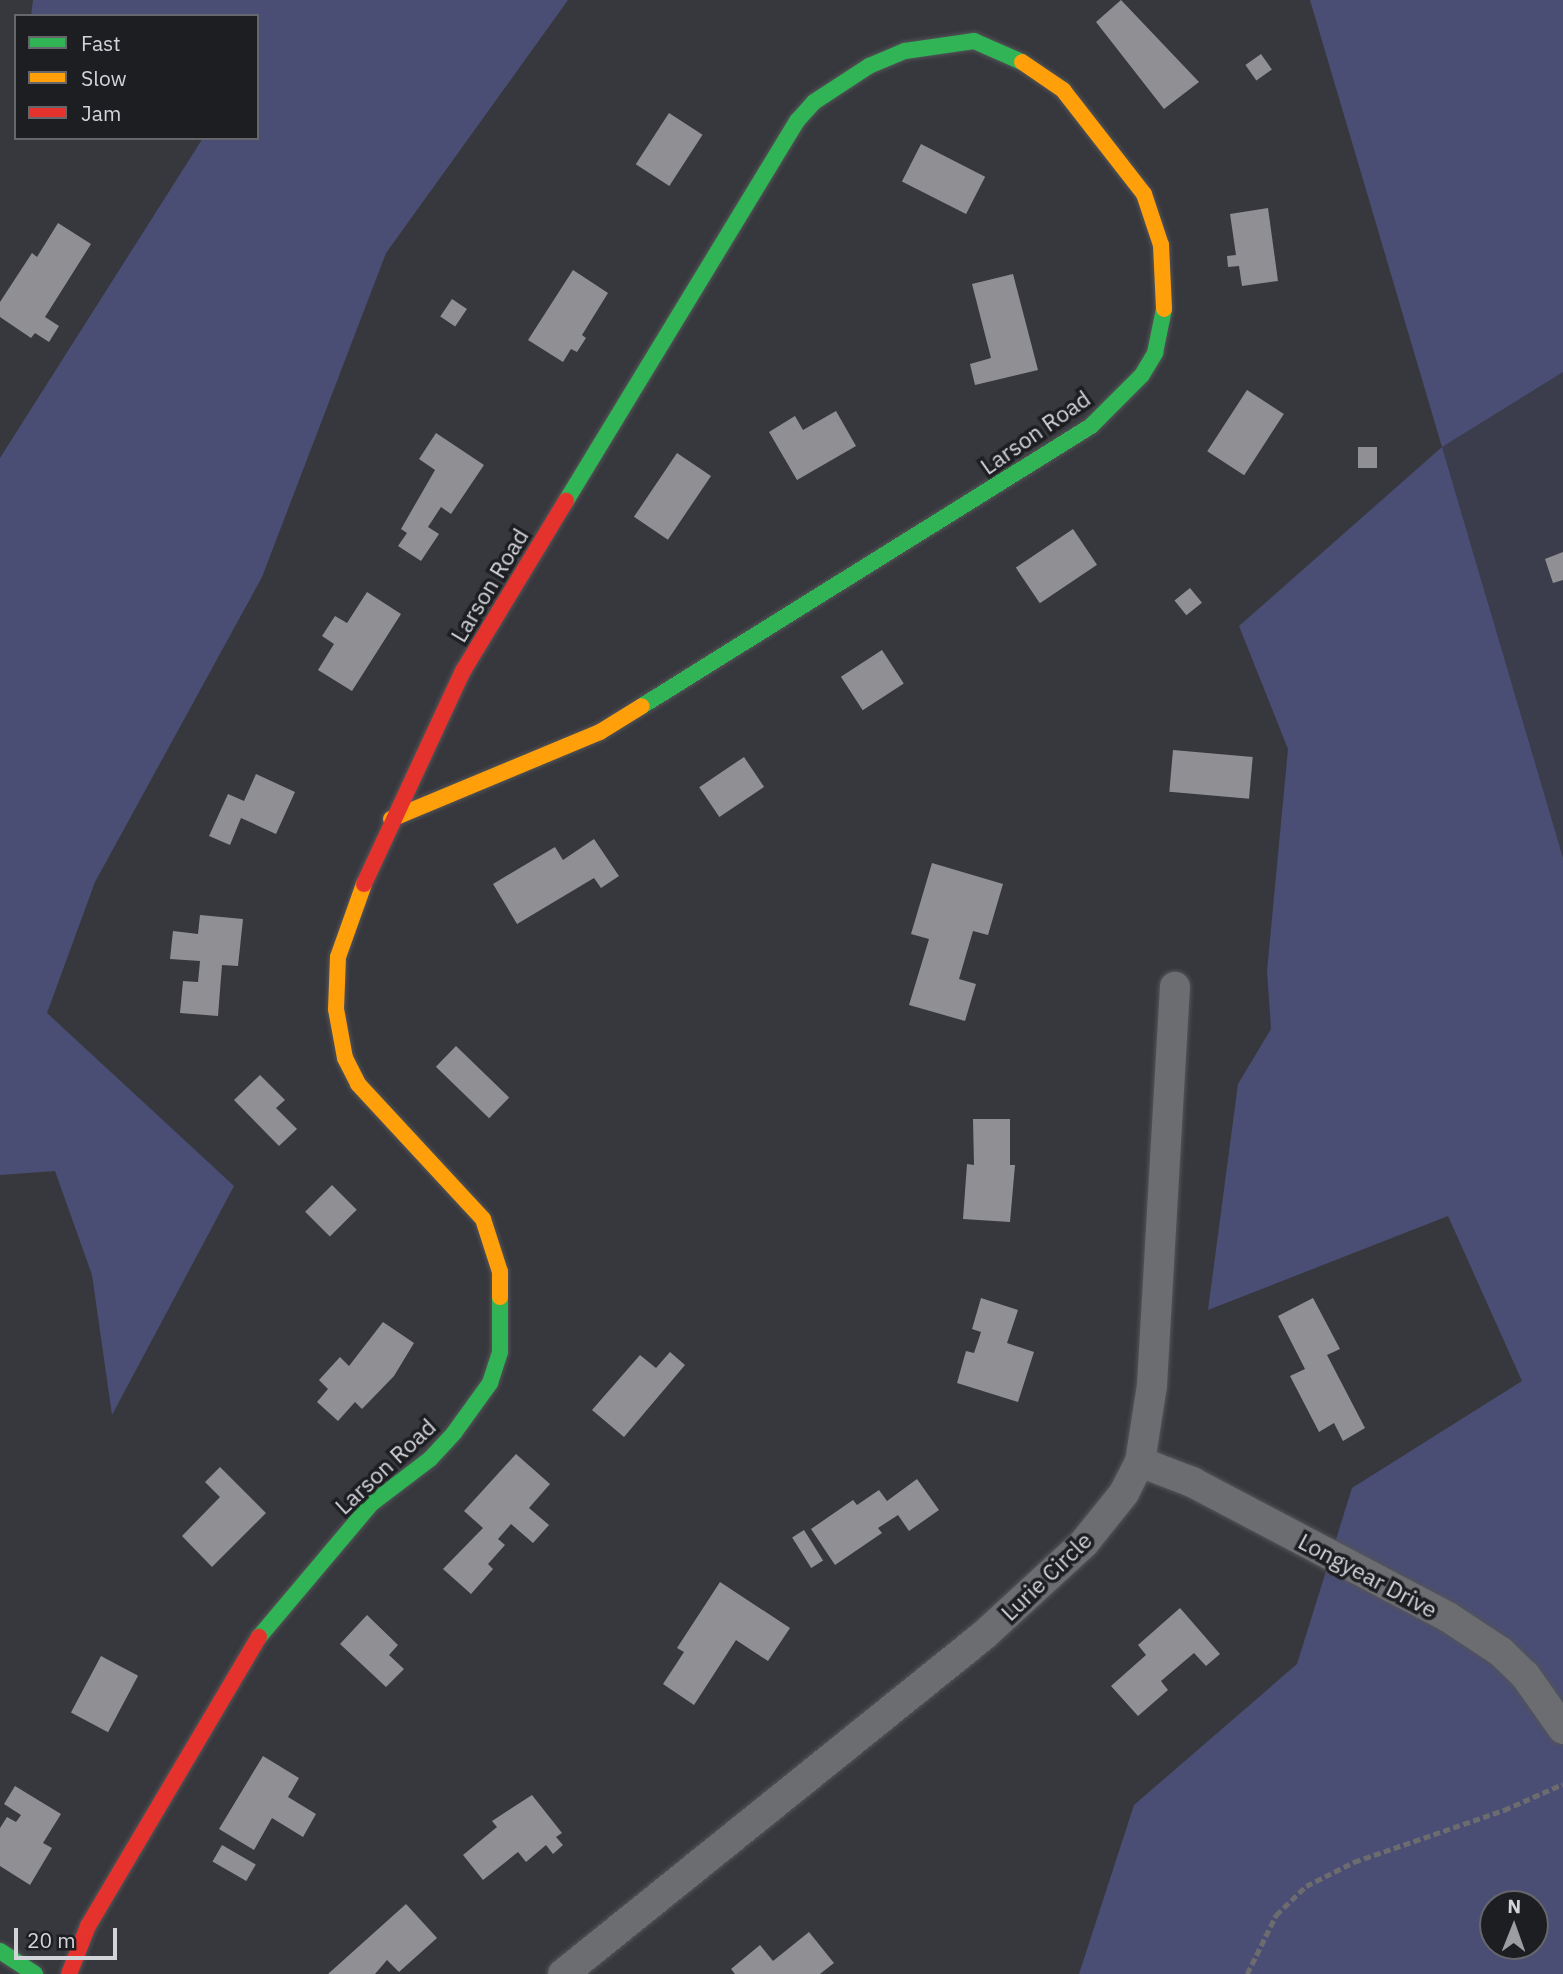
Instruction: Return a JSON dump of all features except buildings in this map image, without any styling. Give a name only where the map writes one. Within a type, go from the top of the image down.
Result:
[{"type":"street","name":"Larson Road","points":[[69,1974],[88,1926],[246,1652],[371,1504],[430,1460],[454,1433],[490,1383],[500,1352],[500,1272],[483,1219],[358,1084],[338,1030],[338,957],[391,819],[463,671],[797,121],[814,102],[869,66],[905,51],[974,41],[1007,51],[1063,90],[1144,194],[1161,245],[1166,300],[1155,353],[1142,375],[1091,426],[1051,454],[600,732],[391,819]]},
{"type":"street","name":"Lurie Circle","points":[[563,1974],[1023,1601],[1084,1543],[1124,1493],[1140,1462],[1152,1385],[1175,987]]},
{"type":"street","name":"Longyear Drive","points":[[1140,1462],[1192,1482],[1448,1617],[1501,1652],[1525,1675],[1563,1729]]},
{"type":"street","points":[[0,1951],[35,1974]]},
{"type":"path","points":[[1247,1974],[1276,1915],[1306,1886],[1354,1862],[1504,1810],[1563,1784]]},
{"type":"shaded area","points":[[33,0],[568,0],[386,253],[262,577],[95,882],[47,1013],[234,1186],[112,1415],[92,1275],[55,1171],[0,1175],[0,458],[202,140],[259,140],[259,14],[31,14]]},
{"type":"shaded area","points":[[1310,0],[1563,0],[1563,372],[1442,447]]},
{"type":"shaded area","points":[[1563,372],[1563,858],[1442,447]]},
{"type":"shaded area","points":[[1442,447],[1563,858],[1563,1974],[1079,1974],[1134,1805],[1297,1664],[1352,1488],[1522,1381],[1448,1216],[1208,1310],[1238,1084],[1271,1029],[1267,971],[1288,749],[1239,626]]},
{"type":"traffic: fast","points":[[566,501],[797,121],[814,102],[869,66],[905,51],[974,41],[1022,62]]},
{"type":"traffic: fast","points":[[642,706],[1091,426],[1142,375],[1155,353],[1164,309]]},
{"type":"traffic: fast","points":[[259,1637],[371,1504],[430,1459],[454,1433],[490,1383],[500,1352],[500,1297]]},
{"type":"traffic: fast","points":[[0,1951],[35,1974]]},
{"type":"traffic: slow","points":[[1022,62],[1063,90],[1144,194],[1161,245],[1164,309]]},
{"type":"traffic: slow","points":[[391,819],[600,732],[642,706]]},
{"type":"traffic: slow","points":[[364,884],[338,957],[336,1009],[345,1058],[358,1084],[483,1219],[500,1272],[500,1297]]},
{"type":"traffic: jam","points":[[364,884],[463,671],[566,501]]},
{"type":"traffic: jam","points":[[69,1974],[88,1926],[259,1637]]}]
